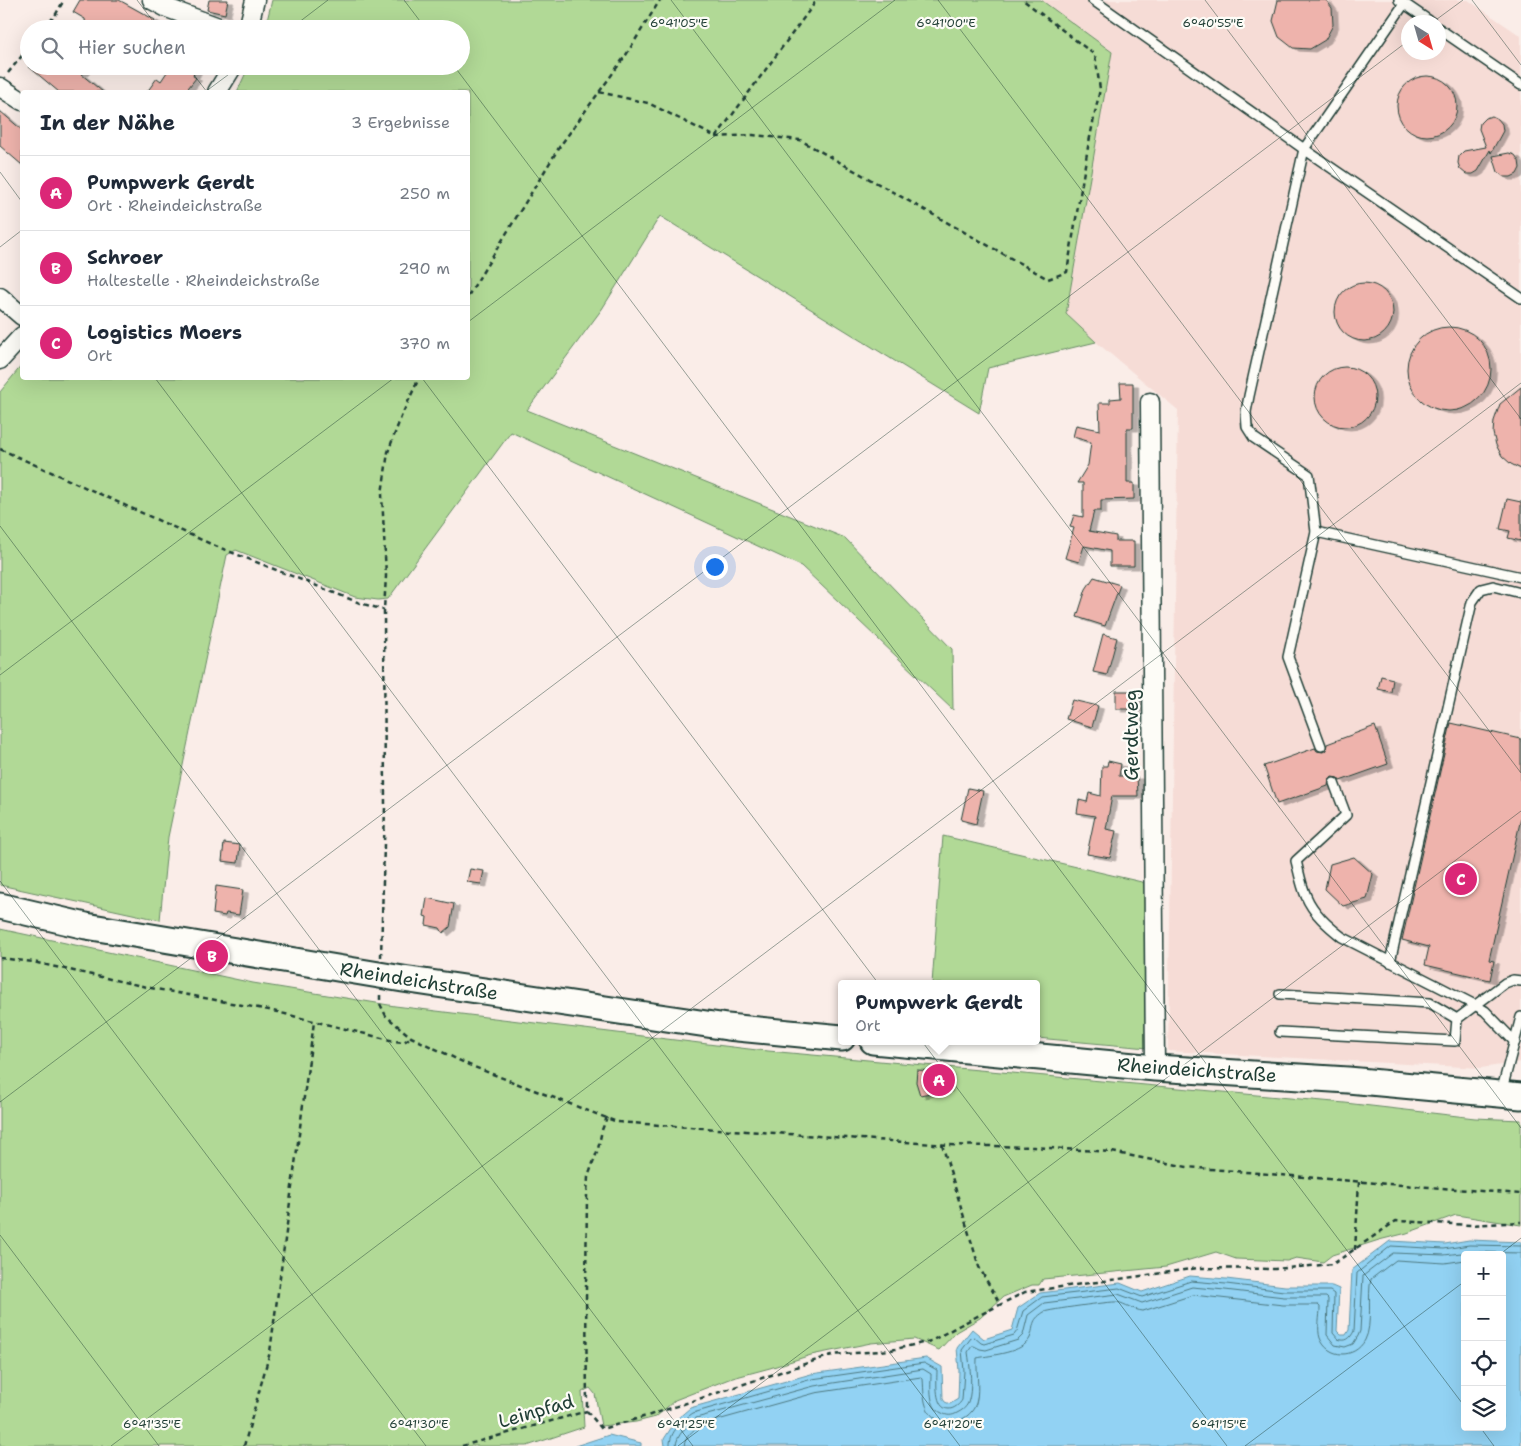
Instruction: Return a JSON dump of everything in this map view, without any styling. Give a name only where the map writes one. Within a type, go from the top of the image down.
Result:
[{"type":"main road","name":"Rheindeichstraße","points":[[0,906],[86,926],[380,976],[727,1027],[838,1038]]},
{"type":"main road","name":"Rheindeichstraße","points":[[915,1045],[1155,1068],[1348,1080],[1511,1094]]},
{"type":"street","points":[[152,0],[167,8],[200,20]]},
{"type":"street","points":[[250,20],[255,0]]},
{"type":"street","points":[[219,90],[228,75]]},
{"type":"street","points":[[2,82],[20,99]]},
{"type":"street","points":[[0,297],[20,314]]},
{"type":"street","points":[[0,360],[20,338]]},
{"type":"street","name":"Gerdtweg","points":[[1150,402],[1155,1068]]},
{"type":"lane","points":[[1093,0],[1304,149],[1521,298]]},
{"type":"lane","points":[[1321,746],[1288,657],[1316,532],[1309,475],[1254,438],[1247,427],[1246,412],[1304,149],[1402,2],[1421,15]]},
{"type":"lane","points":[[1446,34],[1521,86]]},
{"type":"lane","points":[[1316,532],[1521,576]]},
{"type":"lane","points":[[1390,962],[1472,602],[1481,589],[1493,586],[1521,594]]},
{"type":"lane","points":[[1334,783],[1346,815],[1296,861],[1306,896],[1314,911],[1342,937],[1484,1011],[1515,1042]]},
{"type":"lane","points":[[1280,1032],[1455,1041],[1457,1019],[1505,983],[1513,980],[1521,981]]},
{"type":"lane","points":[[1280,994],[1430,1003],[1457,1019]]},
{"type":"lane","points":[[1511,1094],[1515,1042],[1521,1017]]},
{"type":"path","points":[[51,20],[64,0]]},
{"type":"path","points":[[470,293],[560,146],[626,55],[660,0]]},
{"type":"path","points":[[716,136],[817,0]]},
{"type":"path","points":[[599,92],[648,103],[716,136],[753,135],[800,140],[1048,279],[1067,272],[1088,147],[1100,89],[1095,55],[1023,0]]},
{"type":"path","points":[[2,82],[20,59]]},
{"type":"path","points":[[380,976],[385,806],[384,610],[386,576],[382,494],[388,452],[418,380]]},
{"type":"path","points":[[0,449],[214,545],[360,603],[384,610]]},
{"type":"path","points":[[0,958],[33,962],[269,1010],[394,1042],[404,1042],[411,1037]]},
{"type":"path","points":[[380,1004],[386,1016],[411,1037],[469,1065],[617,1122],[942,1144],[1112,1152],[1187,1167],[1521,1194]]},
{"type":"path","points":[[244,1446],[270,1352],[314,1022]]},
{"type":"path","points":[[607,1117],[588,1177],[586,1290],[588,1410],[602,1429],[832,1355],[891,1350],[931,1341],[1025,1292],[1198,1268],[1275,1270],[1333,1264],[1396,1221],[1471,1225],[1521,1222]]},
{"type":"path","points":[[942,1144],[979,1267],[1000,1304]]},
{"type":"path","points":[[1355,1250],[1359,1182]]},
{"type":"path","name":"Leinpfad","points":[[462,1446],[588,1410]]},
{"type":"shaded area","points":[[1041,0],[1468,0],[1521,36],[1521,1062],[1481,1068],[1168,1051],[1178,410],[1096,342],[1066,314],[1112,52]]},
{"type":"green space","points":[[272,0],[1041,0],[1112,52],[1066,314],[1096,342],[988,368],[979,413],[660,216],[602,309],[527,410],[845,538],[952,649],[953,710],[801,566],[511,432],[388,599],[378,600],[355,597],[236,550],[227,555],[168,837],[160,920],[0,885],[0,392],[20,367],[20,380],[470,380],[470,90],[238,90],[245,75],[470,75],[470,20],[267,20]]},
{"type":"green space","points":[[943,836],[1146,883],[1148,1048],[1040,1038],[1040,980],[932,980]]},
{"type":"green space","points":[[0,929],[253,983],[395,1006],[757,1050],[1345,1103],[1475,1118],[1521,1120],[1521,1225],[1456,1215],[1407,1233],[1332,1255],[1323,1262],[1296,1258],[1287,1261],[1236,1259],[1216,1252],[1166,1267],[1043,1279],[1039,1285],[1032,1285],[1003,1297],[980,1318],[956,1332],[939,1350],[914,1339],[871,1343],[811,1355],[729,1379],[675,1400],[656,1417],[636,1422],[601,1426],[595,1394],[590,1388],[582,1392],[584,1427],[527,1446],[0,1446]]},
{"type":"water","points":[[1469,1240],[1521,1242],[1521,1446],[665,1446],[664,1439],[677,1419],[690,1408],[811,1374],[926,1358],[942,1367],[943,1399],[950,1404],[958,1399],[959,1371],[957,1348],[972,1329],[984,1339],[1012,1330],[1018,1308],[1040,1293],[1120,1283],[1142,1292],[1190,1276],[1285,1286],[1332,1286],[1339,1289],[1337,1331],[1341,1335],[1346,1335],[1349,1330],[1352,1270],[1390,1241],[1445,1244]]},
{"type":"water","points":[[609,1435],[641,1443],[641,1446],[575,1446]]},
{"type":"building","points":[[80,0],[119,0],[155,20],[85,20],[73,12]]},
{"type":"building","points":[[209,0],[228,0],[225,14],[207,10]]},
{"type":"building","points":[[1278,0],[1326,0],[1332,8],[1333,25],[1325,40],[1310,49],[1293,48],[1279,37],[1273,21]]},
{"type":"building","points":[[39,75],[82,75],[101,90],[57,90]]},
{"type":"building","points":[[165,75],[194,75],[196,78],[187,90],[148,90],[157,78],[161,81]]},
{"type":"building","points":[[1427,76],[1443,81],[1448,85],[1452,90],[1457,106],[1452,122],[1448,127],[1443,131],[1427,136],[1411,131],[1406,127],[1402,122],[1397,106],[1402,90],[1406,85],[1411,81]]},
{"type":"building","points":[[0,111],[20,128],[20,163],[0,146]]},
{"type":"building","points":[[1492,116],[1502,124],[1503,131],[1478,171],[1473,174],[1466,174],[1460,169],[1458,163],[1459,156],[1464,151],[1486,147],[1479,129],[1480,123],[1485,118]]},
{"type":"building","points":[[1509,153],[1515,155],[1519,161],[1520,168],[1517,174],[1511,177],[1504,177],[1498,172],[1493,156]]},
{"type":"building","points":[[1358,283],[1370,283],[1380,287],[1389,296],[1393,318],[1385,333],[1370,341],[1358,341],[1348,337],[1339,328],[1335,318],[1335,306],[1339,296],[1348,287]]},
{"type":"building","points":[[1441,327],[1457,327],[1473,334],[1484,345],[1491,361],[1488,385],[1479,399],[1473,404],[1457,411],[1441,411],[1425,404],[1414,393],[1407,377],[1407,361],[1414,345],[1425,334]]},
{"type":"building","points":[[1345,367],[1361,372],[1366,376],[1370,381],[1375,397],[1370,413],[1366,418],[1361,422],[1345,427],[1329,422],[1324,418],[1320,413],[1315,397],[1320,381],[1324,376],[1329,372]]},
{"type":"building","points":[[1120,383],[1133,383],[1133,428],[1127,428],[1127,483],[1134,483],[1134,499],[1101,500],[1101,511],[1094,511],[1089,531],[1116,536],[1116,541],[1134,541],[1134,566],[1110,566],[1110,551],[1084,546],[1079,562],[1065,558],[1074,528],[1070,527],[1074,515],[1083,517],[1083,483],[1077,483],[1088,465],[1091,442],[1073,437],[1076,425],[1100,430],[1099,403],[1110,403],[1110,399],[1121,398]]},
{"type":"building","points":[[1521,387],[1521,469],[1511,464],[1502,456],[1496,445],[1493,433],[1494,421],[1500,404]]},
{"type":"building","points":[[1507,499],[1521,502],[1521,541],[1508,538],[1510,531],[1500,529]]},
{"type":"building","points":[[1094,577],[1120,585],[1105,626],[1077,617],[1086,589]]},
{"type":"building","points":[[1103,634],[1117,638],[1107,675],[1093,672]]},
{"type":"building","points":[[1381,676],[1393,679],[1391,692],[1378,689]]},
{"type":"building","points":[[1116,691],[1136,691],[1136,709],[1116,709]]},
{"type":"building","points":[[1072,700],[1098,706],[1092,727],[1066,719]]},
{"type":"building","points":[[1451,723],[1521,739],[1521,818],[1489,960],[1494,961],[1490,980],[1425,965],[1429,947],[1402,940]]},
{"type":"building","points":[[1375,726],[1388,764],[1340,781],[1338,778],[1332,777],[1329,779],[1328,786],[1277,804],[1264,766],[1315,748],[1317,751],[1323,752],[1326,750],[1327,744]]},
{"type":"building","points":[[1108,761],[1121,764],[1119,776],[1137,776],[1138,796],[1112,796],[1106,829],[1116,831],[1110,858],[1087,854],[1095,816],[1077,813],[1079,800],[1087,802],[1089,793],[1101,796],[1102,766],[1107,766]]},
{"type":"building","points":[[968,788],[983,791],[976,824],[961,820]]},
{"type":"building","points":[[224,843],[240,845],[238,863],[222,861]]},
{"type":"building","points":[[1354,857],[1373,874],[1367,899],[1343,906],[1325,889],[1330,864]]},
{"type":"building","points":[[470,869],[484,871],[481,884],[467,882]]},
{"type":"building","points":[[216,886],[243,890],[239,915],[226,913],[225,916],[213,914]]},
{"type":"building","points":[[427,898],[454,904],[450,927],[443,933],[440,928],[426,925],[427,917],[424,916]]},
{"type":"building","points":[[917,1070],[948,1072],[947,1089],[930,1088],[930,1093],[920,1095],[916,1082]]},
{"type":"place","name":"Logistics Moers","points":[[1461,879]]},
{"type":"place","name":"Schroer","points":[[212,956]]},
{"type":"place","name":"Pumpwerk Gerdt","points":[[939,1080]]}]
